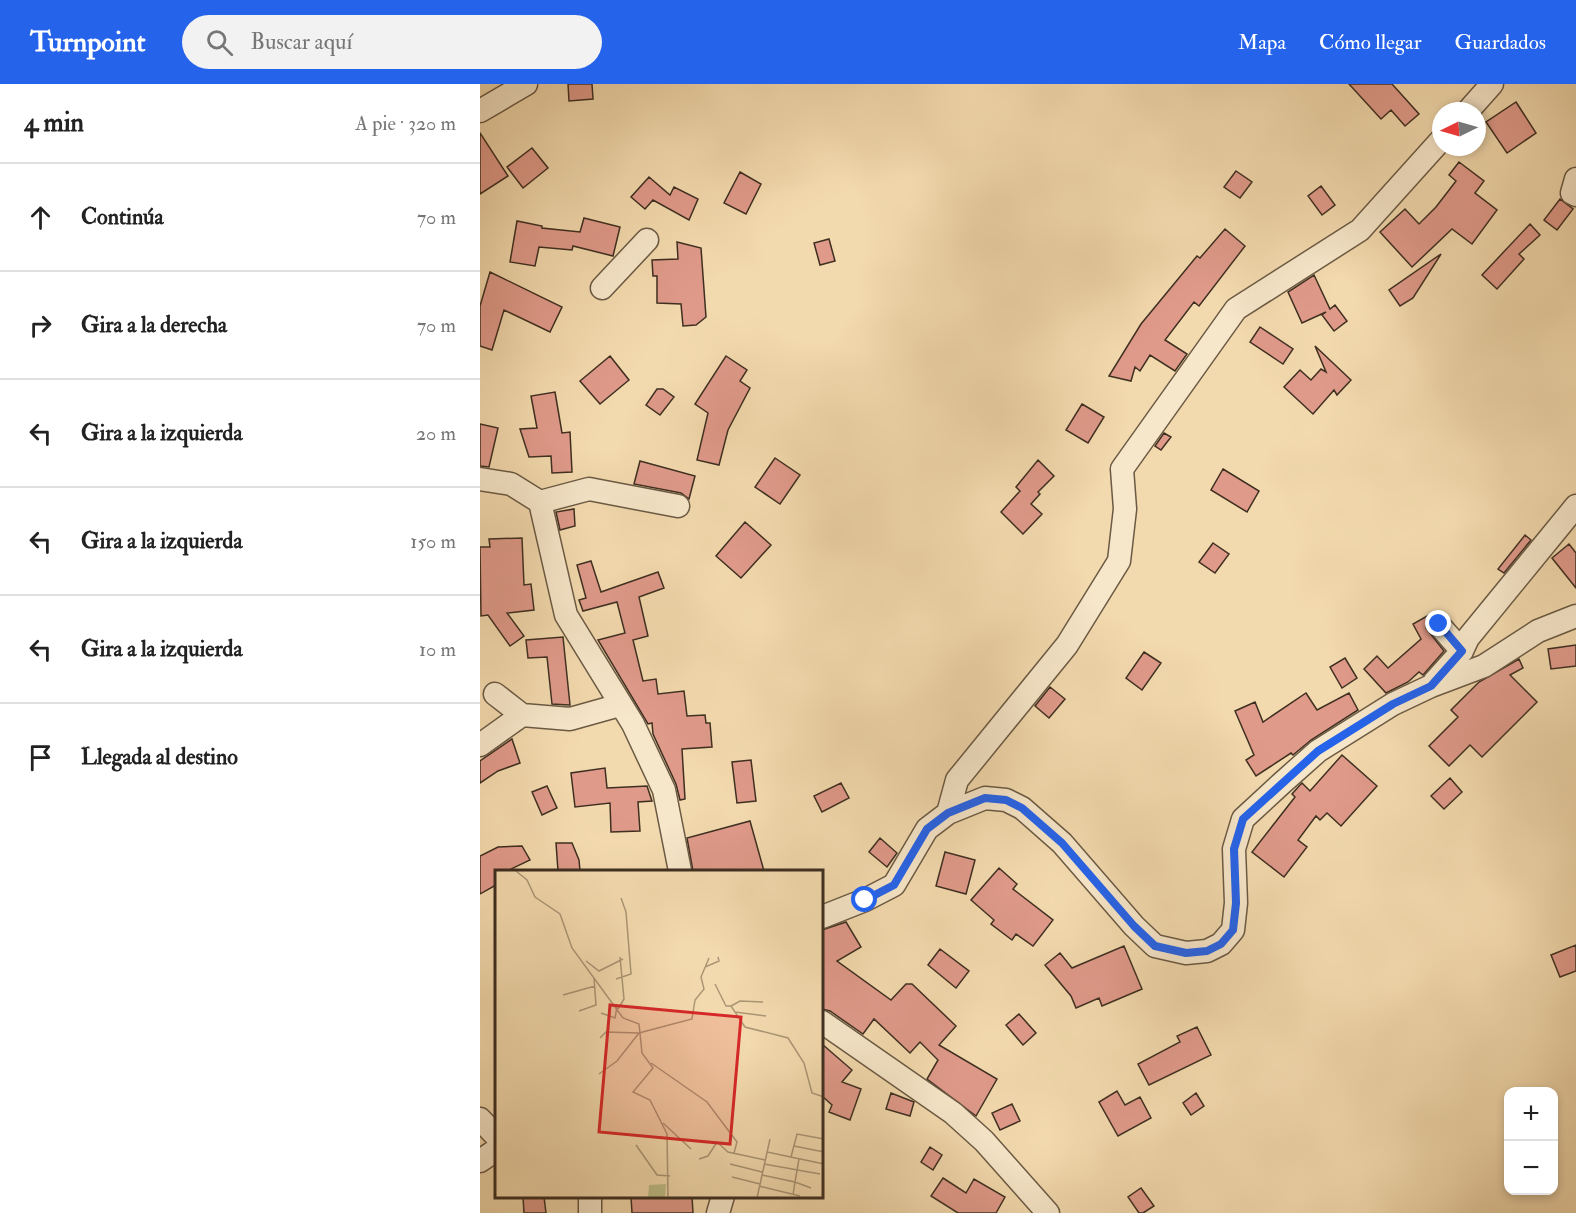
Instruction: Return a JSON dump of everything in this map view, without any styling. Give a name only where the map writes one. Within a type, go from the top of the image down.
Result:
[{"type":"street","points":[[480,111],[526,84]]},
{"type":"street","points":[[1475,102],[1492,84]]},
{"type":"street","points":[[948,813],[957,780],[1067,645],[1119,561],[1125,509],[1122,469],[1236,309],[1360,230],[1432,150]]},
{"type":"street","points":[[1576,179],[1572,193],[1576,195]]},
{"type":"street","points":[[602,288],[647,240]]},
{"type":"street","points":[[480,479],[511,484],[540,502],[566,615],[620,705],[664,790],[680,870]]},
{"type":"street","points":[[540,502],[589,489],[678,506]]},
{"type":"street","points":[[1431,686],[1462,651],[1468,638],[1576,506]]},
{"type":"street","points":[[824,916],[865,900],[894,885],[927,829],[948,813],[985,798],[1006,800],[1022,808],[1062,843],[1134,926],[1155,946],[1186,953],[1207,951],[1221,944],[1233,930],[1236,903],[1234,849],[1243,819],[1318,751],[1393,704],[1431,686],[1484,666],[1538,631],[1576,616]]},
{"type":"street","points":[[1439,624],[1462,651]]},
{"type":"street","points":[[495,694],[522,716],[570,719],[620,705]]},
{"type":"street","points":[[480,745],[522,716]]},
{"type":"street","points":[[824,1023],[953,1113],[984,1141],[1048,1213]]},
{"type":"street","points":[[480,1119],[492,1151]]},
{"type":"street","points":[[718,1213],[723,1198]]},
{"type":"building","points":[[568,84],[592,84],[593,99],[569,101]]},
{"type":"building","points":[[1349,84],[1392,84],[1419,114],[1405,126],[1391,110],[1381,119]]},
{"type":"building","points":[[1516,102],[1536,133],[1507,153],[1486,122]]},
{"type":"building","points":[[480,133],[508,176],[480,194]]},
{"type":"building","points":[[532,148],[548,168],[523,188],[507,167]]},
{"type":"building","points":[[1459,162],[1484,181],[1475,193],[1497,210],[1472,244],[1452,229],[1412,267],[1380,232],[1405,209],[1419,224],[1456,181],[1449,175]]},
{"type":"building","points":[[1236,171],[1252,182],[1240,198],[1224,187]]},
{"type":"building","points":[[740,172],[761,184],[746,214],[724,203]]},
{"type":"building","points":[[649,177],[670,195],[674,187],[698,199],[689,220],[653,200],[645,209],[631,197]]},
{"type":"building","points":[[1321,186],[1335,205],[1322,215],[1308,196]]},
{"type":"building","points":[[1560,199],[1573,209],[1557,230],[1544,220]]},
{"type":"building","points":[[584,218],[620,227],[613,256],[573,246],[572,250],[539,247],[535,266],[510,262],[517,221],[542,226],[542,228],[580,232]]},
{"type":"building","points":[[1530,224],[1540,235],[1519,254],[1524,259],[1497,289],[1482,275]]},
{"type":"building","points":[[1225,229],[1245,246],[1199,306],[1194,302],[1165,340],[1187,354],[1175,371],[1150,355],[1140,371],[1135,367],[1131,381],[1109,376],[1141,324],[1197,256],[1200,258]]},
{"type":"building","points":[[829,239],[835,261],[820,265],[814,243]]},
{"type":"building","points":[[677,242],[701,248],[706,317],[696,325],[683,326],[681,304],[657,303],[657,276],[653,276],[652,260],[678,259]]},
{"type":"building","points":[[1441,254],[1413,298],[1400,306],[1389,290]]},
{"type":"building","points":[[490,272],[562,307],[550,332],[504,310],[492,350],[480,346],[480,306]]},
{"type":"building","points":[[1314,275],[1330,309],[1335,305],[1347,321],[1334,331],[1322,315],[1326,312],[1302,323],[1288,292]]},
{"type":"building","points":[[1260,327],[1293,349],[1283,364],[1250,342]]},
{"type":"building","points":[[1315,346],[1351,380],[1337,395],[1334,390],[1313,414],[1284,387],[1300,370],[1311,380],[1321,369],[1326,372]]},
{"type":"building","points":[[610,356],[629,380],[600,404],[580,381]]},
{"type":"building","points":[[726,356],[747,370],[740,381],[750,388],[728,430],[719,465],[697,460],[708,413],[695,404]]},
{"type":"building","points":[[657,389],[663,389],[674,397],[660,415],[646,405]]},
{"type":"building","points":[[555,392],[562,433],[570,432],[572,472],[552,473],[551,456],[529,457],[520,429],[537,428],[531,396]]},
{"type":"building","points":[[1082,404],[1104,417],[1088,443],[1066,430]]},
{"type":"building","points":[[480,424],[498,428],[489,467],[480,466]]},
{"type":"building","points":[[1164,433],[1171,437],[1161,450],[1155,446]]},
{"type":"building","points":[[775,458],[800,475],[780,504],[755,487]]},
{"type":"building","points":[[1038,460],[1054,476],[1038,492],[1040,494],[1031,504],[1042,514],[1023,534],[1001,512],[1020,491],[1016,487]]},
{"type":"building","points":[[640,461],[695,476],[689,499],[681,493],[634,484]]},
{"type":"building","points":[[1223,469],[1259,491],[1247,512],[1211,490]]},
{"type":"building","points":[[574,509],[575,526],[560,530],[556,512]]},
{"type":"building","points":[[745,522],[771,545],[741,578],[716,556]]},
{"type":"building","points":[[1525,535],[1531,540],[1504,573],[1498,569]]},
{"type":"building","points":[[522,538],[524,585],[531,584],[534,610],[507,613],[524,636],[510,646],[488,615],[481,616],[480,547],[490,547],[489,539]]},
{"type":"building","points":[[1213,543],[1229,554],[1215,573],[1199,562]]},
{"type":"building","points":[[1569,544],[1576,553],[1576,588],[1552,558]]},
{"type":"building","points":[[591,561],[601,592],[658,572],[664,588],[639,597],[648,636],[633,640],[643,681],[656,679],[658,694],[684,691],[687,716],[705,715],[706,723],[710,723],[712,747],[682,749],[685,799],[680,800],[676,784],[653,734],[652,723],[648,724],[598,640],[625,633],[617,602],[583,611],[579,600],[586,598],[577,565]]},
{"type":"building","points":[[1436,611],[1426,620],[1426,628],[1444,651],[1423,675],[1419,672],[1408,682],[1386,693],[1364,669],[1377,656],[1388,668],[1421,639],[1413,624]]},
{"type":"building","points":[[563,637],[570,705],[552,704],[547,657],[528,658],[526,640]]},
{"type":"building","points":[[1576,645],[1576,666],[1551,669],[1548,649]]},
{"type":"building","points":[[1144,652],[1161,663],[1142,690],[1126,678]]},
{"type":"building","points":[[1345,658],[1357,678],[1342,688],[1330,667]]},
{"type":"building","points":[[1519,659],[1523,668],[1510,675],[1537,702],[1482,757],[1470,745],[1449,766],[1429,746],[1458,717],[1451,710],[1479,682]]},
{"type":"building","points":[[1050,687],[1065,699],[1049,718],[1035,706]]},
{"type":"building","points":[[1306,693],[1317,710],[1349,693],[1358,710],[1311,740],[1293,755],[1291,753],[1256,776],[1246,760],[1254,755],[1235,711],[1255,702],[1263,722]]},
{"type":"building","points":[[512,739],[520,763],[498,771],[480,783],[480,761]]},
{"type":"building","points":[[1342,755],[1377,786],[1341,826],[1327,813],[1320,820],[1316,816],[1298,840],[1307,847],[1284,877],[1252,852],[1295,797],[1292,794],[1300,785],[1302,783],[1310,791]]},
{"type":"building","points":[[751,760],[756,801],[737,803],[732,762]]},
{"type":"building","points":[[605,768],[607,788],[647,786],[652,801],[638,802],[640,831],[611,832],[610,803],[575,807],[571,773]]},
{"type":"building","points":[[1450,778],[1462,792],[1444,809],[1431,796]]},
{"type":"building","points":[[841,783],[849,798],[822,812],[814,796]]},
{"type":"building","points":[[547,786],[557,808],[542,815],[532,792]]},
{"type":"building","points":[[750,821],[764,870],[693,870],[687,838]]},
{"type":"building","points":[[880,838],[897,853],[887,867],[869,852]]},
{"type":"building","points":[[556,843],[572,843],[579,860],[580,870],[558,870]]},
{"type":"building","points":[[522,846],[530,860],[509,870],[495,870],[495,886],[480,894],[480,856],[498,847]]},
{"type":"building","points":[[945,852],[975,860],[966,894],[936,886]]},
{"type":"building","points":[[999,868],[1017,884],[1013,889],[1053,920],[1033,946],[1016,934],[1012,940],[991,924],[994,920],[971,900]]},
{"type":"building","points":[[846,922],[861,947],[837,961],[891,1000],[906,984],[912,984],[956,1026],[939,1045],[997,1079],[976,1116],[927,1079],[938,1060],[920,1042],[910,1053],[874,1019],[863,1034],[830,1011],[824,1010],[824,929]]},
{"type":"building","points":[[1576,945],[1576,971],[1560,977],[1551,955]]},
{"type":"building","points":[[1124,946],[1142,989],[1102,1006],[1099,998],[1076,1008],[1071,996],[1045,965],[1060,953],[1072,968]]},
{"type":"building","points":[[940,949],[969,971],[956,988],[928,965]]},
{"type":"building","points":[[1019,1014],[1036,1033],[1023,1045],[1006,1025]]},
{"type":"building","points":[[1197,1027],[1211,1055],[1149,1085],[1138,1064],[1180,1042],[1177,1036]]},
{"type":"building","points":[[824,1046],[852,1070],[842,1082],[861,1089],[850,1120],[829,1112],[832,1105],[824,1098]]},
{"type":"building","points":[[1117,1091],[1125,1105],[1140,1097],[1151,1118],[1118,1136],[1099,1102]]},
{"type":"building","points":[[891,1093],[914,1102],[910,1116],[886,1109]]},
{"type":"building","points":[[1196,1093],[1204,1106],[1191,1115],[1183,1103]]},
{"type":"building","points":[[1012,1104],[1020,1121],[1000,1130],[992,1113]]},
{"type":"building","points":[[930,1147],[942,1155],[933,1170],[921,1162]]},
{"type":"building","points":[[943,1178],[966,1193],[974,1179],[1005,1197],[996,1213],[958,1213],[931,1196]]},
{"type":"building","points":[[1141,1188],[1154,1206],[1139,1213],[1128,1197]]},
{"type":"building","points":[[523,1198],[544,1198],[546,1213],[524,1213]]},
{"type":"building","points":[[631,1198],[692,1198],[693,1213],[632,1213]]},
{"type":"route","points":[[865,900],[894,885],[927,829],[948,813],[985,798],[1006,800],[1022,808],[1062,843],[1095,883],[1155,946],[1186,953],[1207,951],[1221,944],[1233,930],[1236,903],[1234,849],[1243,819],[1318,751],[1393,704],[1431,686],[1462,651],[1439,624]]}]
